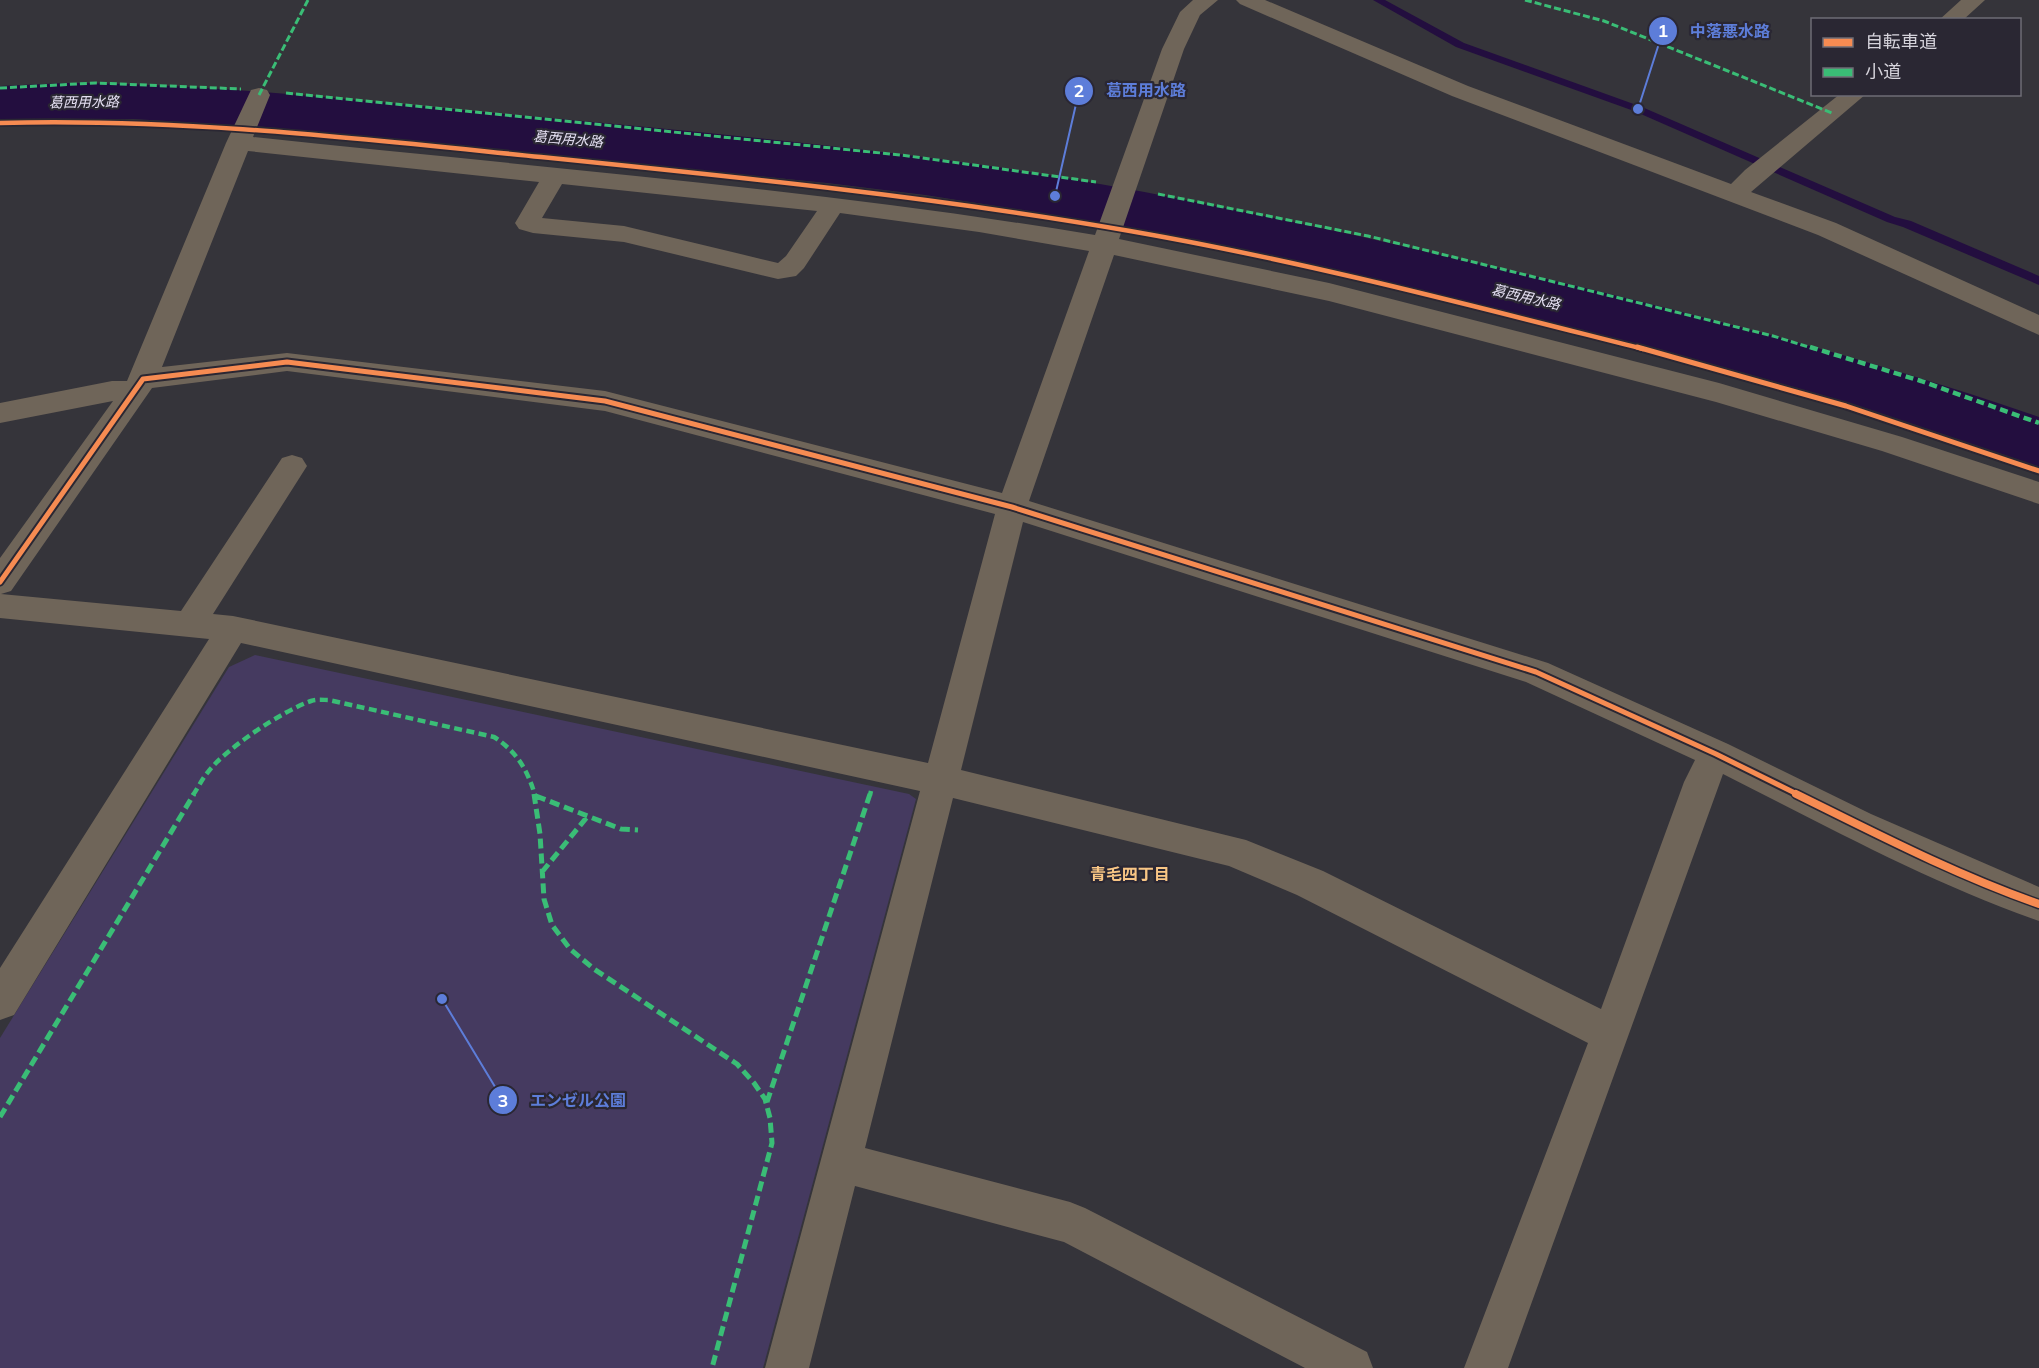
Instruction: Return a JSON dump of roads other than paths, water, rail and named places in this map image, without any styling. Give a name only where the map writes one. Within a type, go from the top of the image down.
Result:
[{"type":"street","points":[[787,1368],[1012,507],[1173,49],[1191,12],[1207,0]]},
{"type":"street","points":[[1247,0],[1460,91],[1827,229],[2039,326]]},
{"type":"street","points":[[1952,18],[1974,0]]},
{"type":"street","points":[[0,582],[139,385],[259,95]]},
{"type":"street","points":[[1735,194],[1754,175],[1853,96]]},
{"type":"street","points":[[242,132],[555,176],[833,205],[979,224],[1109,233],[1719,393],[1880,440],[2039,493]]},
{"type":"street","points":[[555,176],[528,223],[633,236],[778,271],[787,270],[795,262],[833,205]]},
{"type":"street","points":[[0,413],[139,385],[287,362],[605,401],[1012,507],[1536,672],[1716,754],[1858,825],[2010,894],[2039,904]]},
{"type":"street","points":[[189,625],[292,466]]},
{"type":"street","points":[[0,606],[233,629],[940,780],[1233,851],[1310,883],[1611,1034]]},
{"type":"street","points":[[0,1002],[233,629]]},
{"type":"street","points":[[1486,1368],[1611,1034],[1701,782],[1716,754]]},
{"type":"street","points":[[841,1162],[1070,1223],[1351,1368]]},
{"type":"waterway","points":[[1378,0],[1460,45],[1638,109],[1891,220],[1907,224],[2039,281]]},
{"type":"waterway","name":"葛西用水路","points":[[0,104],[133,101],[266,109],[827,164],[996,186],[1208,224],[1627,321],[1835,378],[2039,445]]},
{"type":"place","name":"中落悪水路","points":[[1638,109]]},
{"type":"place","name":"葛西用水路","points":[[1055,196]]},
{"type":"place","name":"エンゼル公園","points":[[442,999]]},
{"type":"district","name":"青毛四丁目","points":[[1130,874]]}]
